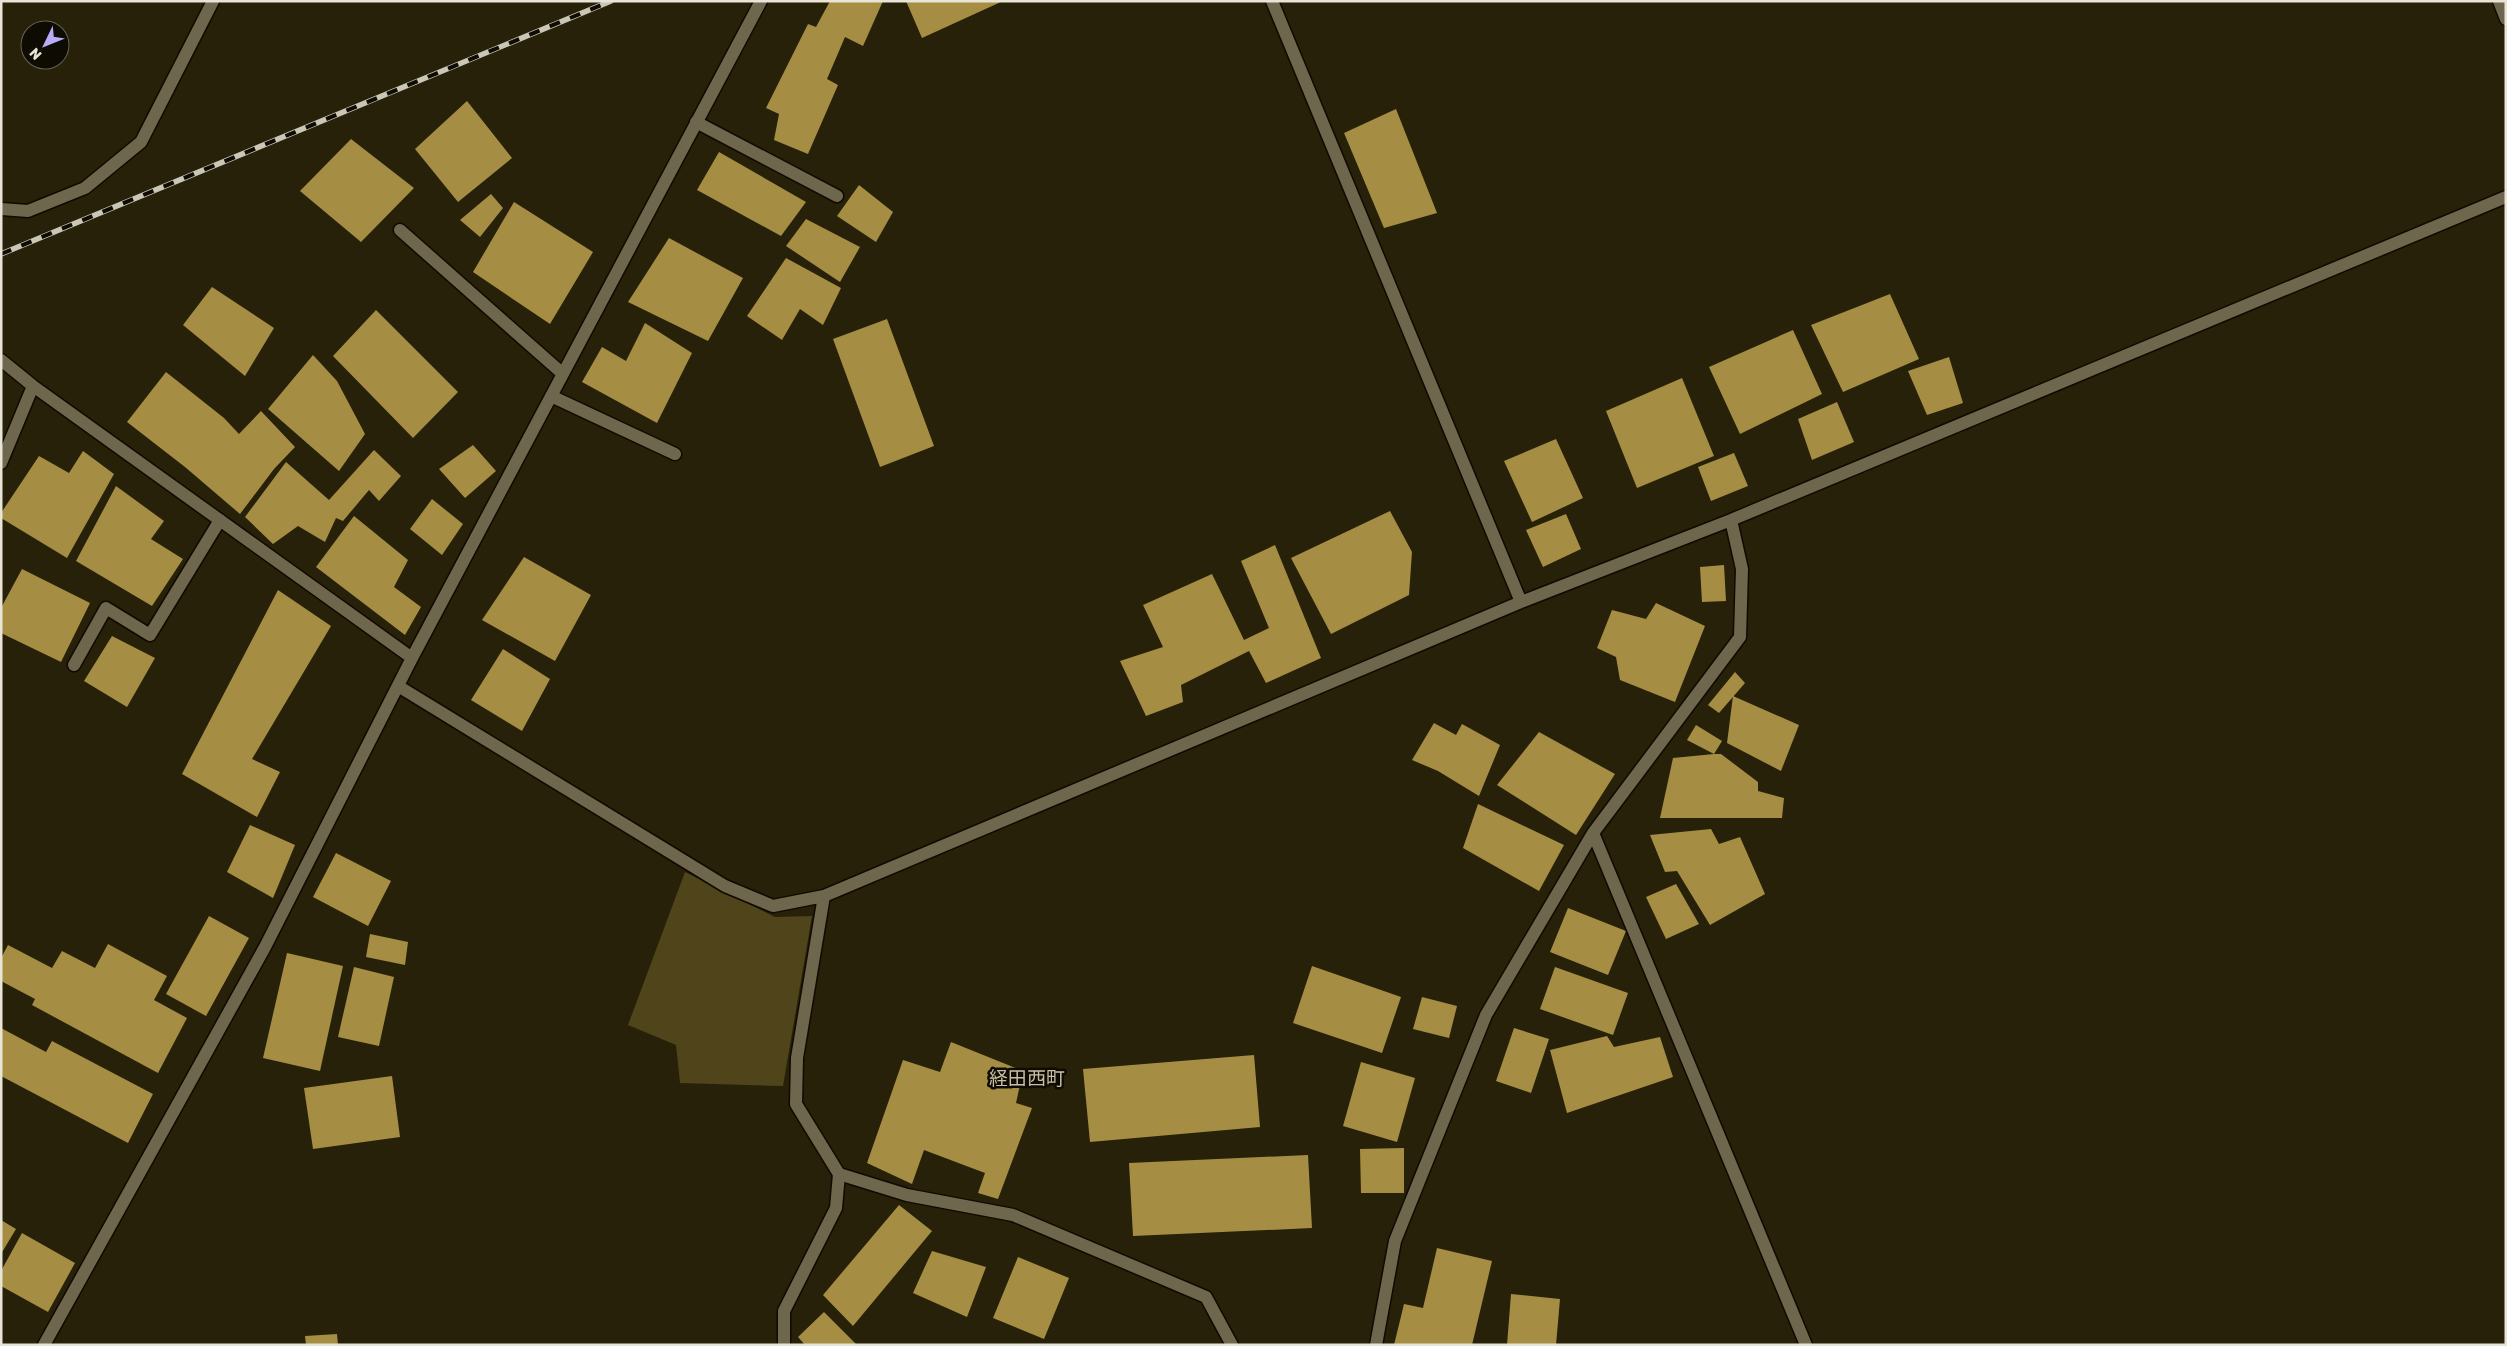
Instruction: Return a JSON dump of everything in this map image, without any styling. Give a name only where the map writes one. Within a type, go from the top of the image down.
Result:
[{"type":"street","points":[[1,209],[28,211],[85,188],[141,142],[213,1]]},
{"type":"street","points":[[44,1345],[265,947],[412,658],[761,1]]},
{"type":"street","points":[[1272,1],[1521,602]]},
{"type":"street","points":[[2498,1],[2506,18]]},
{"type":"street","points":[[696,122],[837,196]]},
{"type":"street","points":[[398,686],[725,886],[773,906],[824,896],[1521,602],[1731,520],[2506,197]]},
{"type":"street","points":[[400,230],[563,374]]},
{"type":"street","points":[[1,360],[33,386],[412,658]]},
{"type":"street","points":[[1,463],[33,386]]},
{"type":"street","points":[[551,396],[675,454]]},
{"type":"street","points":[[74,666],[106,608],[150,635],[220,520]]},
{"type":"street","points":[[1376,1345],[1396,1241],[1486,1014],[1593,833],[1740,637],[1742,569],[1731,520]]},
{"type":"street","points":[[1593,833],[1806,1345]]},
{"type":"street","points":[[784,1345],[784,1311],[836,1208],[839,1174],[796,1104],[797,1058],[824,896]]},
{"type":"street","points":[[839,1174],[907,1195],[1013,1215],[1206,1297],[1232,1345]]},
{"type":"shaded area","points":[[685,872],[775,917],[812,916],[783,1086],[680,1083],[676,1045],[628,1025]]},
{"type":"building","points":[[830,1],[883,1],[863,46],[845,37],[827,79],[838,85],[808,154],[774,140],[779,114],[766,108],[808,24],[816,27]]},
{"type":"building","points":[[906,1],[1003,1],[922,38]]},
{"type":"building","points":[[467,101],[512,158],[458,202],[415,149]]},
{"type":"building","points":[[1396,109],[1437,213],[1384,228],[1344,133]]},
{"type":"building","points":[[351,139],[414,188],[361,242],[300,191]]},
{"type":"building","points":[[719,152],[806,202],[781,236],[697,190]]},
{"type":"building","points":[[859,185],[893,212],[876,242],[837,216]]},
{"type":"building","points":[[491,194],[503,208],[480,237],[460,220]]},
{"type":"building","points":[[514,202],[593,252],[550,324],[473,272]]},
{"type":"building","points":[[806,219],[860,247],[840,282],[786,246]]},
{"type":"building","points":[[669,238],[743,278],[708,341],[628,302]]},
{"type":"building","points":[[786,258],[841,288],[823,325],[800,309],[782,340],[747,316]]},
{"type":"building","points":[[212,287],[274,328],[245,376],[183,325]]},
{"type":"building","points":[[1890,294],[1919,359],[1843,392],[1811,325]]},
{"type":"building","points":[[376,310],[458,392],[413,438],[333,356]]},
{"type":"building","points":[[887,319],[934,446],[880,467],[833,339]]},
{"type":"building","points":[[645,323],[692,353],[657,423],[582,382],[602,347],[626,361]]},
{"type":"building","points":[[1793,330],[1822,394],[1740,434],[1709,367]]},
{"type":"building","points":[[313,355],[337,381],[365,434],[339,471],[268,409]]},
{"type":"building","points":[[1949,357],[1963,403],[1927,415],[1908,371]]},
{"type":"building","points":[[166,372],[224,418],[239,434],[261,411],[295,447],[274,469],[240,514],[185,467],[127,422]]},
{"type":"building","points":[[1682,378],[1714,456],[1637,488],[1606,411]]},
{"type":"building","points":[[1837,402],[1854,442],[1812,460],[1798,419]]},
{"type":"building","points":[[1556,439],[1583,498],[1532,522],[1504,461]]},
{"type":"building","points":[[473,445],[496,471],[465,498],[439,469]]},
{"type":"building","points":[[374,450],[401,476],[379,501],[369,490],[343,521],[336,518],[325,542],[298,526],[273,544],[245,517],[286,462],[329,500]]},
{"type":"building","points":[[83,451],[114,474],[67,558],[1,518],[1,513],[39,456],[69,473]]},
{"type":"building","points":[[1734,453],[1748,486],[1711,501],[1698,467]]},
{"type":"building","points":[[116,486],[164,521],[151,539],[183,559],[152,606],[76,561]]},
{"type":"building","points":[[432,499],[463,524],[442,555],[410,529]]},
{"type":"building","points":[[1390,511],[1412,552],[1409,595],[1331,634],[1291,558]]},
{"type":"building","points":[[1566,514],[1581,549],[1543,567],[1526,530]]},
{"type":"building","points":[[354,516],[408,560],[394,587],[421,607],[405,635],[316,567]]},
{"type":"building","points":[[1275,545],[1321,658],[1266,683],[1249,651],[1181,685],[1183,702],[1146,716],[1120,661],[1163,647],[1143,605],[1212,574],[1244,640],[1269,628],[1241,561]]},
{"type":"building","points":[[524,557],[591,595],[555,661],[482,620]]},
{"type":"building","points":[[1724,565],[1726,601],[1702,602],[1700,567]]},
{"type":"building","points":[[22,569],[90,603],[61,662],[1,633],[1,608]]},
{"type":"building","points":[[278,590],[331,626],[252,759],[280,772],[257,817],[182,774]]},
{"type":"building","points":[[1656,603],[1705,626],[1675,702],[1620,680],[1616,657],[1597,648],[1612,610],[1646,619]]},
{"type":"building","points":[[112,636],[155,658],[127,707],[84,681]]},
{"type":"building","points":[[503,649],[550,679],[522,731],[471,700]]},
{"type":"building","points":[[1735,672],[1745,683],[1719,713],[1708,705]]},
{"type":"building","points":[[1733,696],[1799,725],[1781,771],[1727,743]]},
{"type":"building","points":[[1434,723],[1456,735],[1462,724],[1500,745],[1479,796],[1438,771],[1412,760]]},
{"type":"building","points":[[1696,725],[1722,741],[1714,754],[1687,740]]},
{"type":"building","points":[[1539,732],[1615,774],[1576,835],[1497,785]]},
{"type":"building","points":[[1721,754],[1758,782],[1758,791],[1784,798],[1782,818],[1660,818],[1673,758]]},
{"type":"building","points":[[1478,804],[1564,845],[1539,891],[1463,848]]},
{"type":"building","points":[[250,825],[295,845],[273,898],[227,872]]},
{"type":"building","points":[[1711,829],[1719,844],[1740,837],[1765,894],[1710,925],[1677,871],[1665,872],[1650,835]]},
{"type":"building","points":[[336,853],[391,881],[368,926],[313,897]]},
{"type":"building","points":[[1676,884],[1699,924],[1666,939],[1646,897]]},
{"type":"building","points":[[1568,908],[1626,931],[1608,975],[1550,952]]},
{"type":"building","points":[[209,916],[249,938],[206,1016],[166,994]]},
{"type":"building","points":[[370,934],[408,942],[405,965],[366,957]]},
{"type":"building","points":[[108,944],[167,976],[154,1000],[187,1018],[158,1073],[32,1005],[35,999],[1,981],[1,958],[8,945],[52,968],[62,951],[95,968]]},
{"type":"building","points":[[287,953],[343,966],[320,1071],[263,1058]]},
{"type":"building","points":[[1312,966],[1401,997],[1382,1053],[1293,1023]]},
{"type":"building","points":[[354,967],[394,977],[379,1046],[338,1037]]},
{"type":"building","points":[[1555,967],[1628,993],[1613,1035],[1540,1009]]},
{"type":"building","points":[[1422,997],[1457,1006],[1449,1038],[1413,1029]]},
{"type":"building","points":[[1,1028],[46,1052],[52,1041],[153,1094],[128,1143],[1,1076]]},
{"type":"building","points":[[1514,1028],[1549,1039],[1531,1093],[1496,1081]]},
{"type":"building","points":[[1607,1036],[1614,1047],[1660,1037],[1673,1077],[1567,1113],[1550,1050]]},
{"type":"building","points":[[951,1042],[1023,1071],[1016,1103],[1032,1108],[998,1199],[978,1193],[985,1173],[924,1150],[912,1184],[867,1163],[903,1060],[940,1072]]},
{"type":"building","points":[[1254,1055],[1260,1127],[1090,1142],[1083,1069]]},
{"type":"building","points":[[1361,1062],[1415,1078],[1397,1142],[1343,1126]]},
{"type":"building","points":[[392,1076],[400,1137],[313,1149],[304,1088]]},
{"type":"building","points":[[1404,1148],[1404,1193],[1361,1193],[1360,1149]]},
{"type":"building","points":[[1308,1155],[1312,1228],[1133,1236],[1129,1163]]},
{"type":"building","points":[[899,1205],[932,1231],[853,1326],[823,1295]]},
{"type":"building","points":[[1,1220],[16,1229],[1,1254]]},
{"type":"building","points":[[22,1233],[75,1263],[48,1312],[1,1286],[1,1271]]},
{"type":"building","points":[[1437,1248],[1492,1261],[1472,1345],[1394,1345],[1404,1304],[1423,1308]]},
{"type":"building","points":[[932,1251],[986,1267],[967,1317],[913,1293]]},
{"type":"building","points":[[1018,1257],[1069,1278],[1044,1339],[993,1318]]},
{"type":"building","points":[[1511,1294],[1560,1299],[1556,1345],[1507,1345]]},
{"type":"building","points":[[824,1312],[857,1345],[805,1345],[798,1337]]},
{"type":"building","points":[[337,1334],[338,1345],[306,1345],[305,1336]]},
{"type":"railway","points":[[1,254],[611,1]]},
{"type":"district","name":"経田西町","points":[[1027,1078]]}]
